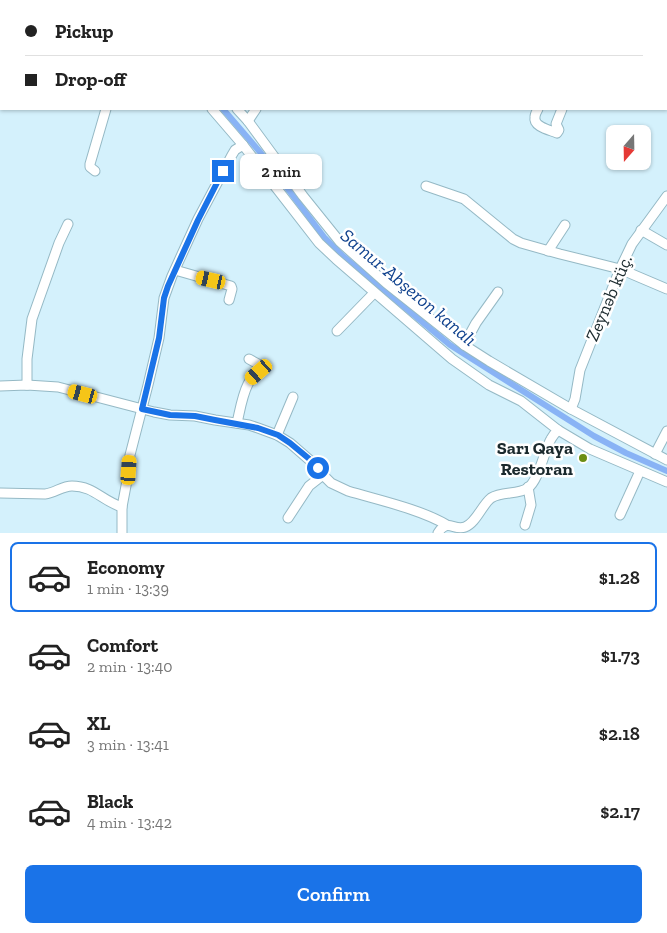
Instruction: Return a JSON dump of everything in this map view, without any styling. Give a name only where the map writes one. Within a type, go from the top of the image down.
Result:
[{"type":"street","points":[[95,171],[91,169],[90,164],[106,110]]},
{"type":"street","points":[[213,110],[243,144],[319,243],[374,293],[458,363],[495,388],[521,401],[558,430],[590,449],[667,482]]},
{"type":"street","points":[[238,110],[340,242],[386,283],[464,345],[571,409],[667,460]]},
{"type":"street","points":[[248,121],[255,110]]},
{"type":"street","points":[[538,110],[534,117],[538,126],[557,134],[559,130],[556,124],[562,110]]},
{"type":"street","points":[[122,533],[122,507],[130,455],[159,338],[164,298],[198,220],[232,155],[243,144]]},
{"type":"street","points":[[426,186],[464,199],[513,239],[521,243],[620,270],[667,289]]},
{"type":"street","name":"Zeynəb küç.","points":[[571,409],[575,399],[580,370],[620,270],[632,244],[667,196]]},
{"type":"street","points":[[27,385],[27,359],[32,318],[59,243],[68,224]]},
{"type":"street","points":[[548,251],[565,225]]},
{"type":"street","points":[[641,230],[667,245]]},
{"type":"street","points":[[175,270],[231,286],[229,300]]},
{"type":"street","points":[[464,345],[476,323],[498,292]]},
{"type":"street","points":[[337,331],[374,293]]},
{"type":"street","points":[[237,423],[249,382],[259,372],[260,368],[258,364],[249,359]]},
{"type":"street","points":[[0,386],[58,387],[170,415],[195,416],[258,428],[278,435],[290,443],[313,462],[331,484],[405,508],[463,530],[488,501],[494,497],[520,491],[531,485],[551,439],[558,430]]},
{"type":"street","points":[[278,435],[293,398]]},
{"type":"street","points":[[655,454],[667,432]]},
{"type":"street","points":[[620,515],[640,471]]},
{"type":"street","points":[[288,518],[309,486],[323,475]]},
{"type":"street","points":[[0,494],[46,494],[63,487],[73,486],[90,490],[112,504],[122,507]]},
{"type":"street","points":[[525,525],[531,505],[528,488]]},
{"type":"street","points":[[438,533],[447,525]]},
{"type":"waterway","name":"Samur-Abşeron kanalı","points":[[224,110],[260,152],[324,237],[344,257],[450,345],[594,436],[667,471]]},
{"type":"place","name":"Sarı Qaya Restoran","points":[[583,458]]},
{"type":"route","points":[[223,171],[168,286],[164,298],[159,338],[142,409],[170,415],[195,416],[258,428],[278,435],[290,443],[318,468]]}]
